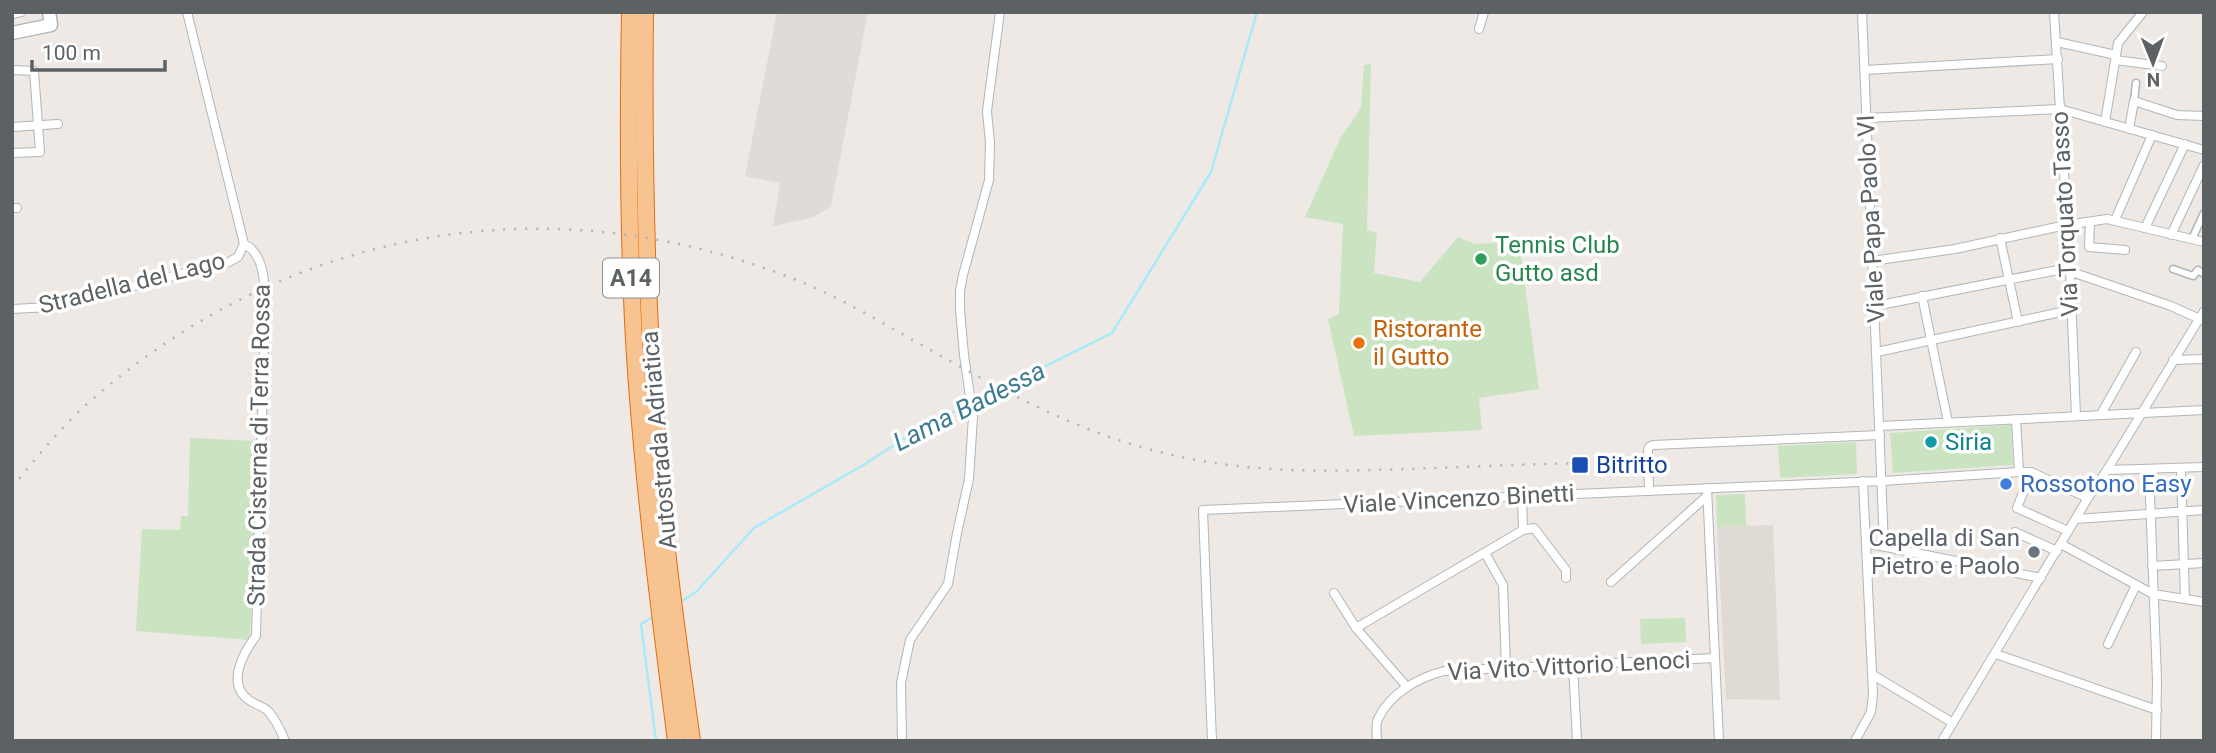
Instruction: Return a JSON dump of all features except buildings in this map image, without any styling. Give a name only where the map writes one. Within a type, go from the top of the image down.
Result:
[{"type":"highway","name":"Autostrada Adriatica","points":[[630,12],[628,92],[631,277],[639,402],[669,627],[676,741]]},
{"type":"highway","name":"Autostrada Adriatica","points":[[645,12],[645,219],[659,542]]},
{"type":"highway","name":"Autostrada Adriatica","points":[[669,627],[692,741]]},
{"type":"main road","points":[[12,33],[51,25],[50,12]]},
{"type":"street","points":[[12,14],[21,12]]},
{"type":"street","name":"Strada Cisterna di Terra Rossa","points":[[187,12],[244,244],[253,252],[263,277],[265,310],[256,635],[241,659],[238,678],[239,690],[248,700],[267,710],[279,726],[285,741]]},
{"type":"street","points":[[902,741],[901,683],[910,640],[948,584],[969,479],[973,417],[964,355],[960,291],[989,180],[987,111],[1000,12]]},
{"type":"street","points":[[1479,29],[1484,12]]},
{"type":"street","name":"Viale Papa Paolo VI","points":[[1862,12],[1884,546]]},
{"type":"street","name":"Via Torquato Tasso","points":[[2054,12],[2076,416]]},
{"type":"street","points":[[2105,122],[2118,43],[2143,12]]},
{"type":"street","points":[[2057,41],[2115,58],[2162,66]]},
{"type":"street","points":[[1865,70],[2058,60]]},
{"type":"street","points":[[12,70],[34,71],[40,152],[12,153]]},
{"type":"street","points":[[2129,129],[2136,83]]},
{"type":"street","points":[[2134,101],[2177,115],[2204,116]]},
{"type":"street","points":[[1867,118],[2060,109],[2204,150]]},
{"type":"street","points":[[12,127],[58,124]]},
{"type":"street","points":[[2115,220],[2151,135]]},
{"type":"street","points":[[2145,228],[2185,144]]},
{"type":"street","points":[[2171,234],[2204,165]]},
{"type":"street","points":[[2192,239],[2204,213]]},
{"type":"street","points":[[1872,261],[1955,249],[2107,219],[2204,242]]},
{"type":"street","points":[[2090,222],[2089,247],[2125,250]]},
{"type":"street","points":[[2000,238],[2018,322]]},
{"type":"street","name":"Stradella del Lago","points":[[12,309],[51,307],[229,262],[237,257],[244,244]]},
{"type":"street","points":[[2173,268],[2193,276],[2198,270],[2204,274]]},
{"type":"street","points":[[1875,306],[2063,269],[2171,306],[2201,320]]},
{"type":"street","points":[[1922,296],[1948,422]]},
{"type":"street","points":[[1877,352],[2070,310]]},
{"type":"street","points":[[1942,741],[2088,498],[2173,360],[2201,320],[2204,311]]},
{"type":"street","points":[[2101,414],[2136,352]]},
{"type":"street","points":[[2173,360],[2204,359]]},
{"type":"street","points":[[1649,491],[1648,450],[1653,445],[1880,431],[1948,422],[2204,410]]},
{"type":"street","points":[[2017,419],[2019,472]]},
{"type":"street","points":[[2107,470],[2204,467]]},
{"type":"street","points":[[2181,469],[2185,599]]},
{"type":"street","points":[[2149,470],[2156,741]]},
{"type":"street","points":[[2068,531],[2017,508],[2031,472],[2088,498]]},
{"type":"street","name":"Viale Vincenzo Binetti","points":[[1212,741],[1203,510],[1649,491],[1707,492],[2031,472]]},
{"type":"street","points":[[1855,741],[1871,712],[1873,695],[1863,481]]},
{"type":"street","points":[[1611,582],[1707,492]]},
{"type":"street","points":[[1707,492],[1719,741]]},
{"type":"street","points":[[1522,496],[1523,530]]},
{"type":"street","points":[[2076,519],[2204,510]]},
{"type":"street","points":[[1356,628],[1523,530],[1534,528],[1566,570],[1566,578]]},
{"type":"street","points":[[2015,532],[2059,547],[2152,594],[2204,602]]},
{"type":"street","points":[[1866,543],[2041,578]]},
{"type":"street","points":[[1485,553],[1503,585],[1506,668]]},
{"type":"street","points":[[2152,566],[2204,563]]},
{"type":"street","points":[[2108,644],[2136,585]]},
{"type":"street","points":[[1334,593],[1356,628],[1407,687]]},
{"type":"street","points":[[1996,654],[2157,710]]},
{"type":"street","name":"Via Vito Vittorio Lenoci","points":[[1377,741],[1378,719],[1387,705],[1407,687],[1426,676],[1444,671],[1715,658]]},
{"type":"street","points":[[1573,665],[1577,741]]},
{"type":"street","points":[[1873,675],[1953,723]]},
{"type":"shaded area","points":[[777,12],[868,12],[831,206],[814,217],[773,226],[780,183],[745,176]]},
{"type":"shaded area","points":[[1773,525],[1780,700],[1726,699],[1717,527]]},
{"type":"green space","name":"Tennis Club Gutto asd","points":[[1371,64],[1367,230],[1377,233],[1374,273],[1420,282],[1458,237],[1475,244],[1519,242],[1539,389],[1479,398],[1482,430],[1354,436],[1328,319],[1339,314],[1343,224],[1305,217],[1341,137],[1361,108],[1364,65]]},
{"type":"green space","points":[[2011,425],[2013,465],[1893,473],[1890,433]]},
{"type":"green space","points":[[190,438],[257,441],[250,640],[136,631],[142,529],[180,530],[181,516],[188,516]]},
{"type":"green space","points":[[1856,442],[1857,474],[1780,478],[1778,446]]},
{"type":"green space","points":[[1745,494],[1746,526],[1717,527],[1716,495]]},
{"type":"green space","points":[[1685,618],[1686,642],[1641,644],[1640,619]]},
{"type":"waterway","name":"Lama Badessa","points":[[680,602],[696,592],[754,528],[865,464],[917,430],[1112,333],[1211,172],[1257,12]]},
{"type":"waterway","name":"Lama Badessa","points":[[653,617],[641,624],[656,741]]},
{"type":"railway","points":[[12,487],[57,434],[87,404],[166,343],[251,294],[340,259],[432,237],[527,229],[622,234],[718,254],[826,293],[1001,389],[1063,418],[1127,443],[1190,459],[1282,470],[1375,470],[1586,463]]},
{"type":"place","name":"Tennis Club Gutto asd","points":[[1481,259]]},
{"type":"place","name":"Ristorante il Gutto","points":[[1359,343]]},
{"type":"place","name":"Siria","points":[[1931,442]]},
{"type":"place","name":"Bitritto","points":[[1580,465]]},
{"type":"place","name":"Rossotono Easy","points":[[2006,484]]},
{"type":"place","name":"Capella di San Pietro e Paolo","points":[[2034,552]]}]
